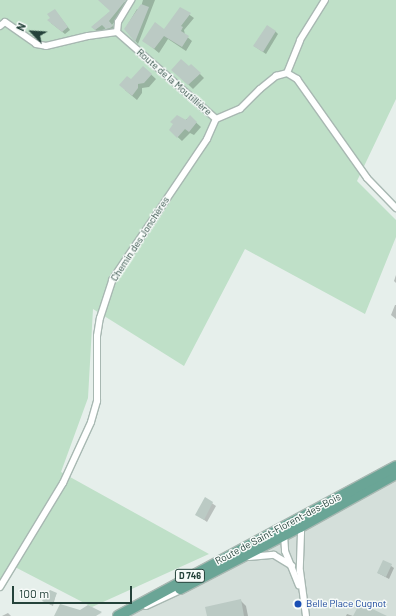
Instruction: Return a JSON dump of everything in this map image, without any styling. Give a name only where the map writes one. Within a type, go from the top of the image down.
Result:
[{"type":"main road","name":"Route de Saint-Florent-des-Bois","points":[[118,616],[396,466]]},
{"type":"main road","name":"Route de Saint-Florent-des-Bois","points":[[122,616],[146,606],[282,536],[295,527],[396,474]]},
{"type":"street","points":[[2,24],[36,44],[46,46],[88,36],[118,32],[118,22],[131,0]]},
{"type":"street","points":[[325,0],[300,40],[287,72],[297,79],[367,178],[396,208]]},
{"type":"street","name":"Route de la Moutillière","points":[[118,32],[216,119],[240,109],[260,89],[276,76],[287,72]]},
{"type":"street","name":"Chemin des Jonchères","points":[[0,587],[63,484],[91,422],[97,401],[97,336],[106,295],[112,280],[207,139],[216,119]]},
{"type":"street","points":[[262,537],[295,527],[341,501],[365,483]]},
{"type":"street","points":[[295,527],[301,592],[306,616]]},
{"type":"street","points":[[282,536],[285,551],[301,592]]},
{"type":"street","points":[[146,606],[223,572],[250,556],[274,555],[292,566]]},
{"type":"shaded area","points":[[396,476],[396,616],[119,616]]},
{"type":"green space","points":[[0,0],[396,0],[396,99],[357,181],[396,220],[396,237],[365,314],[245,249],[184,366],[93,309],[88,398],[61,472],[209,554],[92,607],[13,566],[0,583]]},
{"type":"building","points":[[98,0],[126,0],[109,21],[113,26],[110,28],[106,29],[102,25],[95,30],[91,27],[110,11]]},
{"type":"building","points":[[141,4],[149,7],[135,42],[124,29]]},
{"type":"building","points":[[180,7],[191,13],[181,26],[183,27],[181,31],[189,36],[182,47],[164,36],[154,49],[142,41],[155,22],[164,29]]},
{"type":"building","points":[[55,9],[68,27],[62,32],[47,20],[50,18],[47,14]]},
{"type":"building","points":[[267,25],[276,31],[263,52],[253,46]]},
{"type":"building","points":[[181,59],[189,66],[191,64],[201,73],[188,85],[171,70]]},
{"type":"building","points":[[143,66],[152,74],[144,83],[138,84],[138,88],[132,96],[119,85],[127,76],[131,79]]},
{"type":"building","points":[[177,115],[186,120],[190,115],[197,122],[189,132],[185,129],[177,138],[169,130],[173,124],[170,122]]},
{"type":"building","points":[[205,497],[213,502],[204,520],[195,515]]},
{"type":"building","points":[[383,560],[392,564],[386,577],[377,573]]},
{"type":"building","points":[[50,590],[57,593],[52,605],[42,601]]},
{"type":"building","points":[[241,599],[244,616],[207,616],[205,607]]},
{"type":"building","points":[[360,603],[387,616],[353,616]]},
{"type":"building","points":[[60,604],[80,610],[88,605],[102,612],[96,616],[54,616]]},
{"type":"place","name":"Belle Place Cugnot","points":[[298,604]]}]
